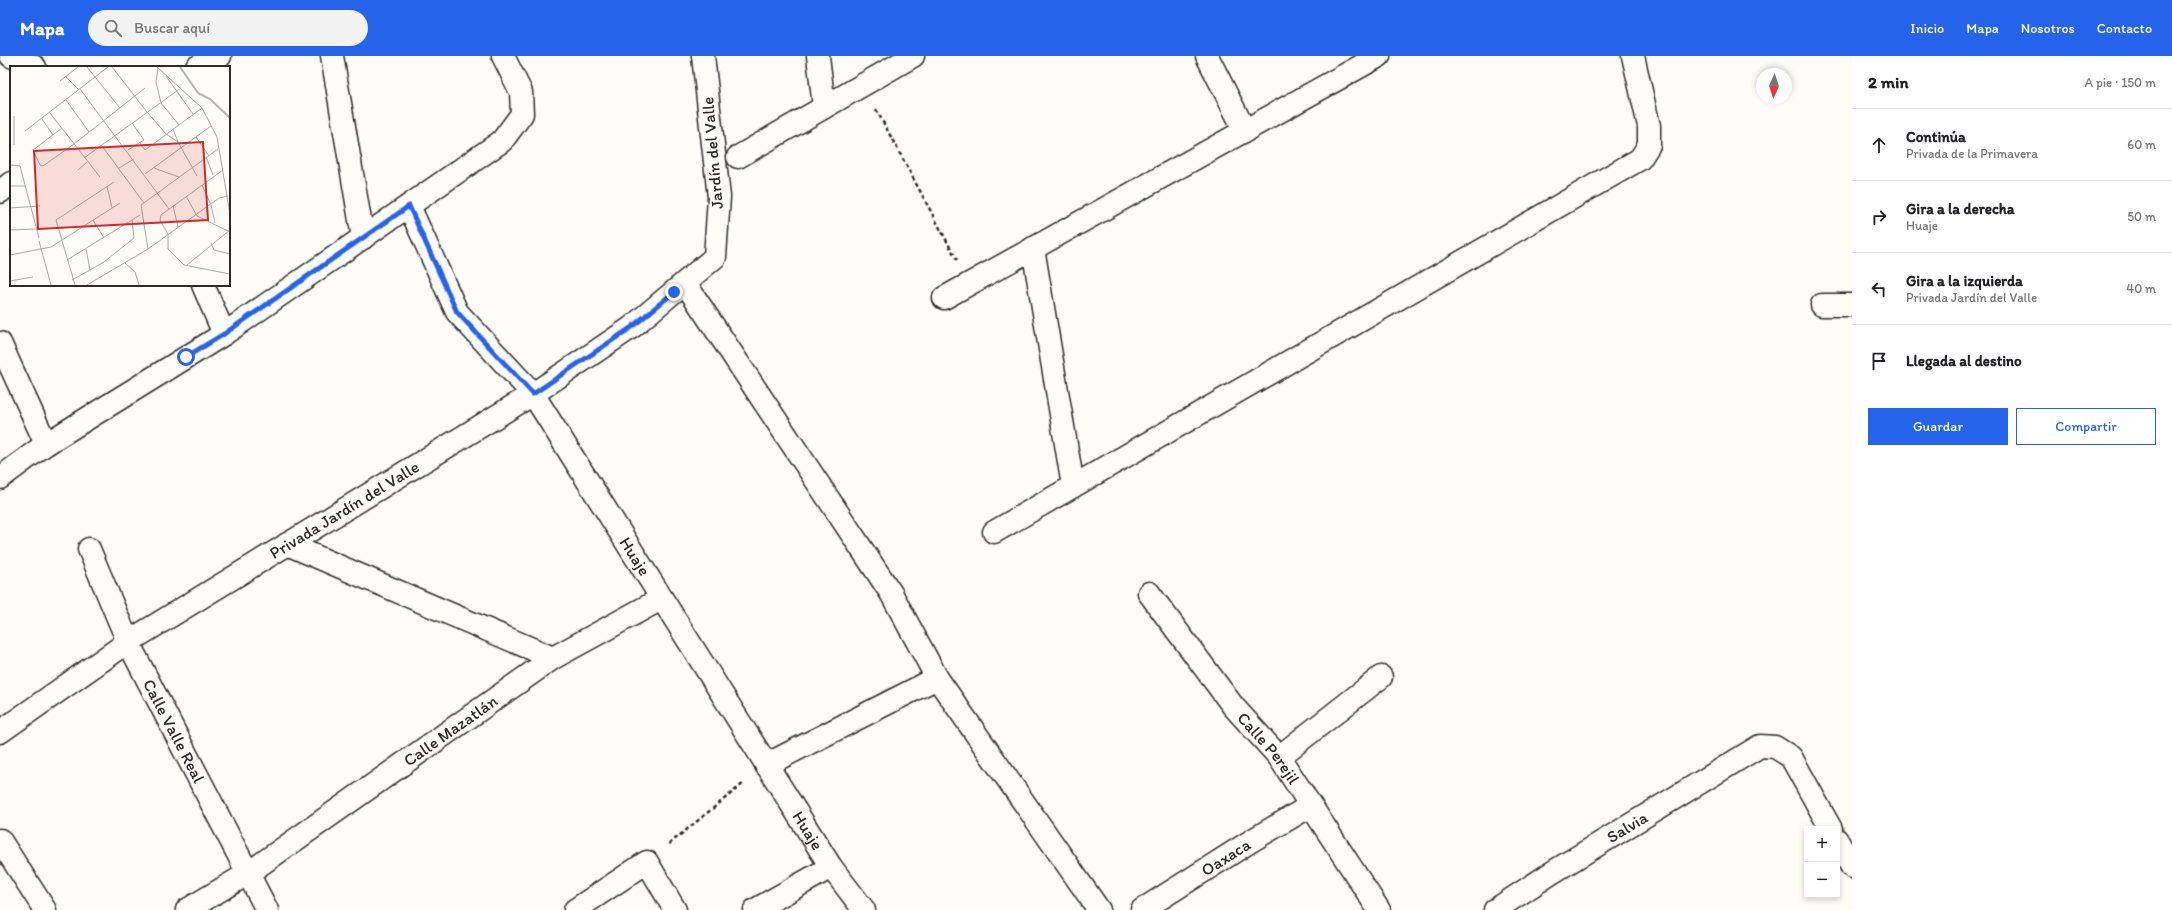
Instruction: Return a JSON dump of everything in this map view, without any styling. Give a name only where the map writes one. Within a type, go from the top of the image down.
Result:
[{"type":"street","points":[[11,56],[32,66]]},
{"type":"street","points":[[199,66],[220,56]]},
{"type":"street","points":[[332,56],[363,238]]},
{"type":"street","points":[[0,478],[46,444],[224,334],[502,141],[522,114],[521,92],[503,56]]},
{"type":"street","name":"Jardín del Valle","points":[[685,283],[715,257],[719,197],[703,56]]},
{"type":"street","points":[[818,56],[824,107]]},
{"type":"street","points":[[738,157],[914,56]]},
{"type":"street","points":[[1207,56],[1245,130]]},
{"type":"street","points":[[944,298],[1379,56]]},
{"type":"street","points":[[994,532],[1640,159],[1649,145],[1649,126],[1633,56]]},
{"type":"street","points":[[0,192],[10,184]]},
{"type":"street","name":"Huaje","points":[[409,206],[457,312],[533,394],[831,867],[864,910]]},
{"type":"street","points":[[1033,248],[1073,486]]},
{"type":"street","points":[[685,283],[891,593],[937,678],[1099,910]]},
{"type":"street","name":"Privada Jardín del Valle","points":[[0,732],[128,642],[533,394],[632,327],[685,283]]},
{"type":"street","points":[[203,286],[224,334]]},
{"type":"street","points":[[1822,305],[1852,305]]},
{"type":"street","points":[[0,343],[46,444]]},
{"type":"street","points":[[287,544],[553,658]]},
{"type":"street","name":"Calle Valle Real","points":[[88,550],[128,642],[266,910]]},
{"type":"street","name":"Calle Perejil","points":[[1149,593],[1233,706],[1278,757],[1378,910]]},
{"type":"street","name":"Calle Mazatlán","points":[[187,910],[247,874],[553,658],[661,599]]},
{"type":"street","points":[[1278,757],[1381,677]]},
{"type":"street","points":[[766,765],[937,678]]},
{"type":"street","name":"Salvia","points":[[1495,910],[1560,868],[1760,746],[1775,747],[1791,757],[1829,826]]},
{"type":"street","name":"Oaxaca","points":[[1142,910],[1251,841],[1310,806]]},
{"type":"street","points":[[0,840],[45,910]]},
{"type":"street","points":[[1840,845],[1852,867]]},
{"type":"street","points":[[575,910],[647,862],[675,910]]},
{"type":"street","points":[[755,910],[831,867]]},
{"type":"path","points":[[863,85],[969,283]]},
{"type":"path","points":[[647,862],[766,765]]},
{"type":"route","points":[[186,357],[224,334],[409,206],[457,312],[533,394],[632,327],[674,292]]}]
